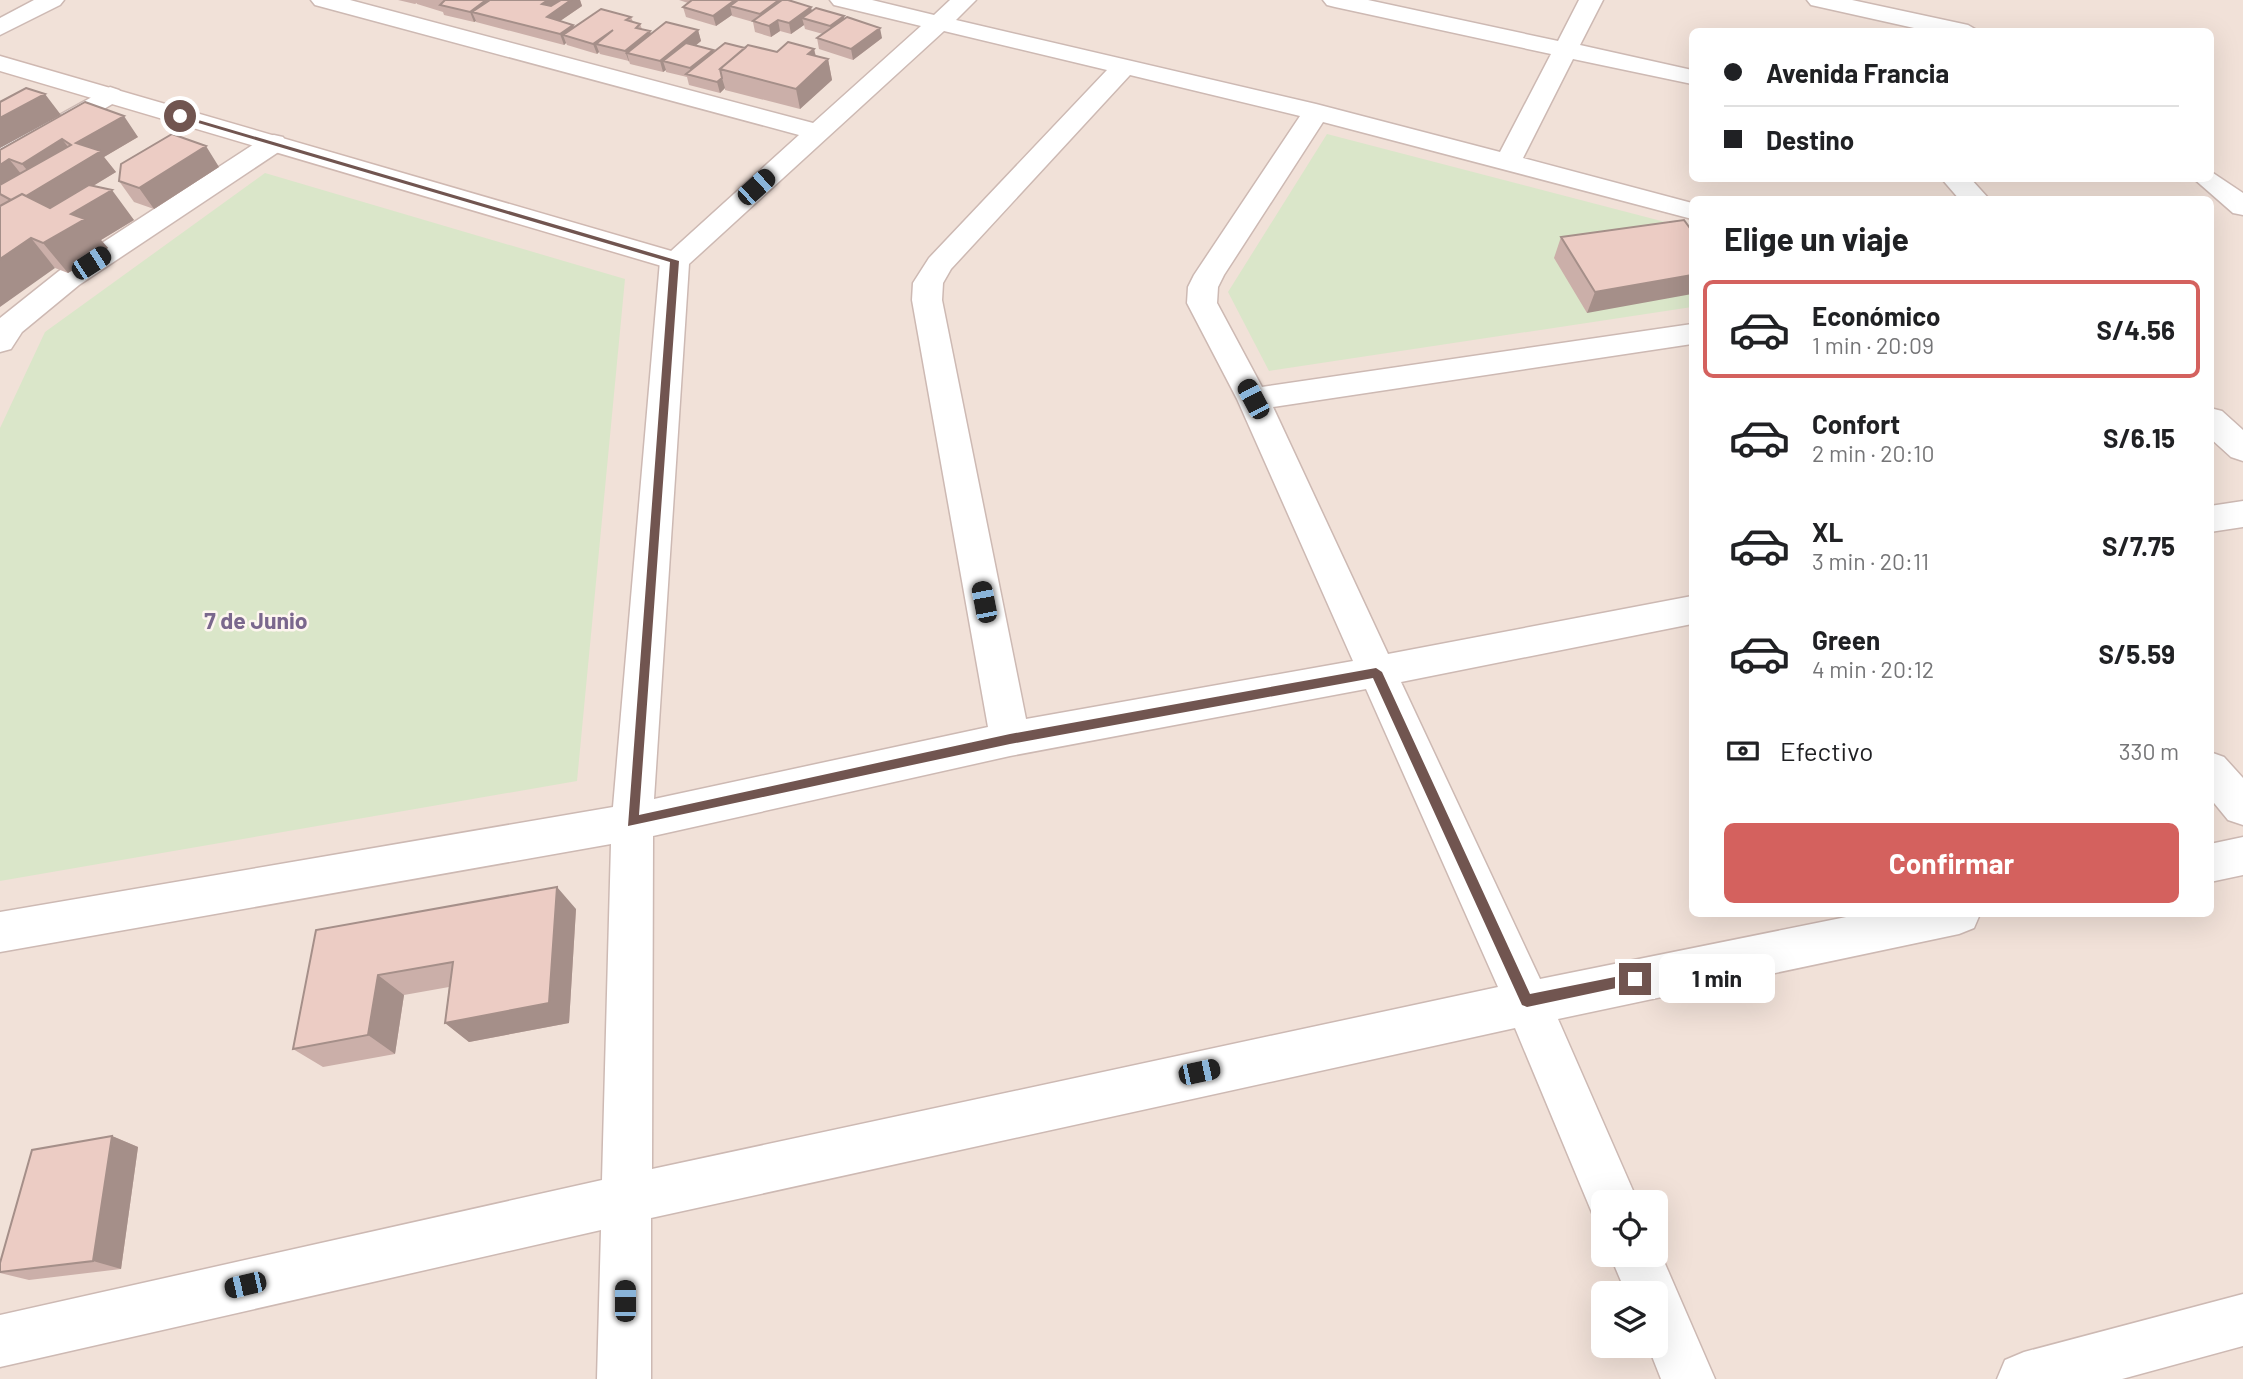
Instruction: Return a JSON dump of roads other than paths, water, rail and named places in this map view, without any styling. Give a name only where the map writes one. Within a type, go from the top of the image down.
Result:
[{"type":"street","points":[[0,27],[52,0]]},
{"type":"street","points":[[323,0],[817,132]]},
{"type":"street","points":[[842,0],[1316,112],[1509,160],[1689,210]]},
{"type":"street","points":[[624,1379],[632,822],[675,261],[964,0]]},
{"type":"street","points":[[1335,0],[1689,76]]},
{"type":"street","points":[[1509,160],[1591,0]]},
{"type":"street","points":[[1819,0],[1949,28]]},
{"type":"street","points":[[0,63],[675,261]]},
{"type":"street","points":[[1010,739],[927,300],[928,283],[939,264],[1124,67]]},
{"type":"street","points":[[0,159],[110,95]]},
{"type":"street","points":[[1316,112],[1203,287],[1202,303],[1253,399],[1527,1001],[1608,1190]]},
{"type":"street","points":[[0,342],[11,325],[68,278],[274,143]]},
{"type":"street","points":[[1958,182],[1972,196]]},
{"type":"street","points":[[2211,182],[2243,207]]},
{"type":"street","points":[[1253,399],[1689,334]]},
{"type":"street","points":[[2214,423],[2243,449]]},
{"type":"street","points":[[2214,518],[2243,514]]},
{"type":"street","points":[[0,932],[632,822],[1010,739],[1376,672],[1689,611]]},
{"type":"street","points":[[2214,774],[2243,807]]},
{"type":"street","points":[[2214,862],[2243,856]]},
{"type":"street","points":[[0,1341],[626,1198],[1527,1001],[1944,917]]},
{"type":"street","points":[[2024,1379],[2243,1320]]},
{"type":"street","points":[[1668,1331],[1688,1379]]},
{"type":"district","name":"7 de Junio","points":[[256,621]]}]
